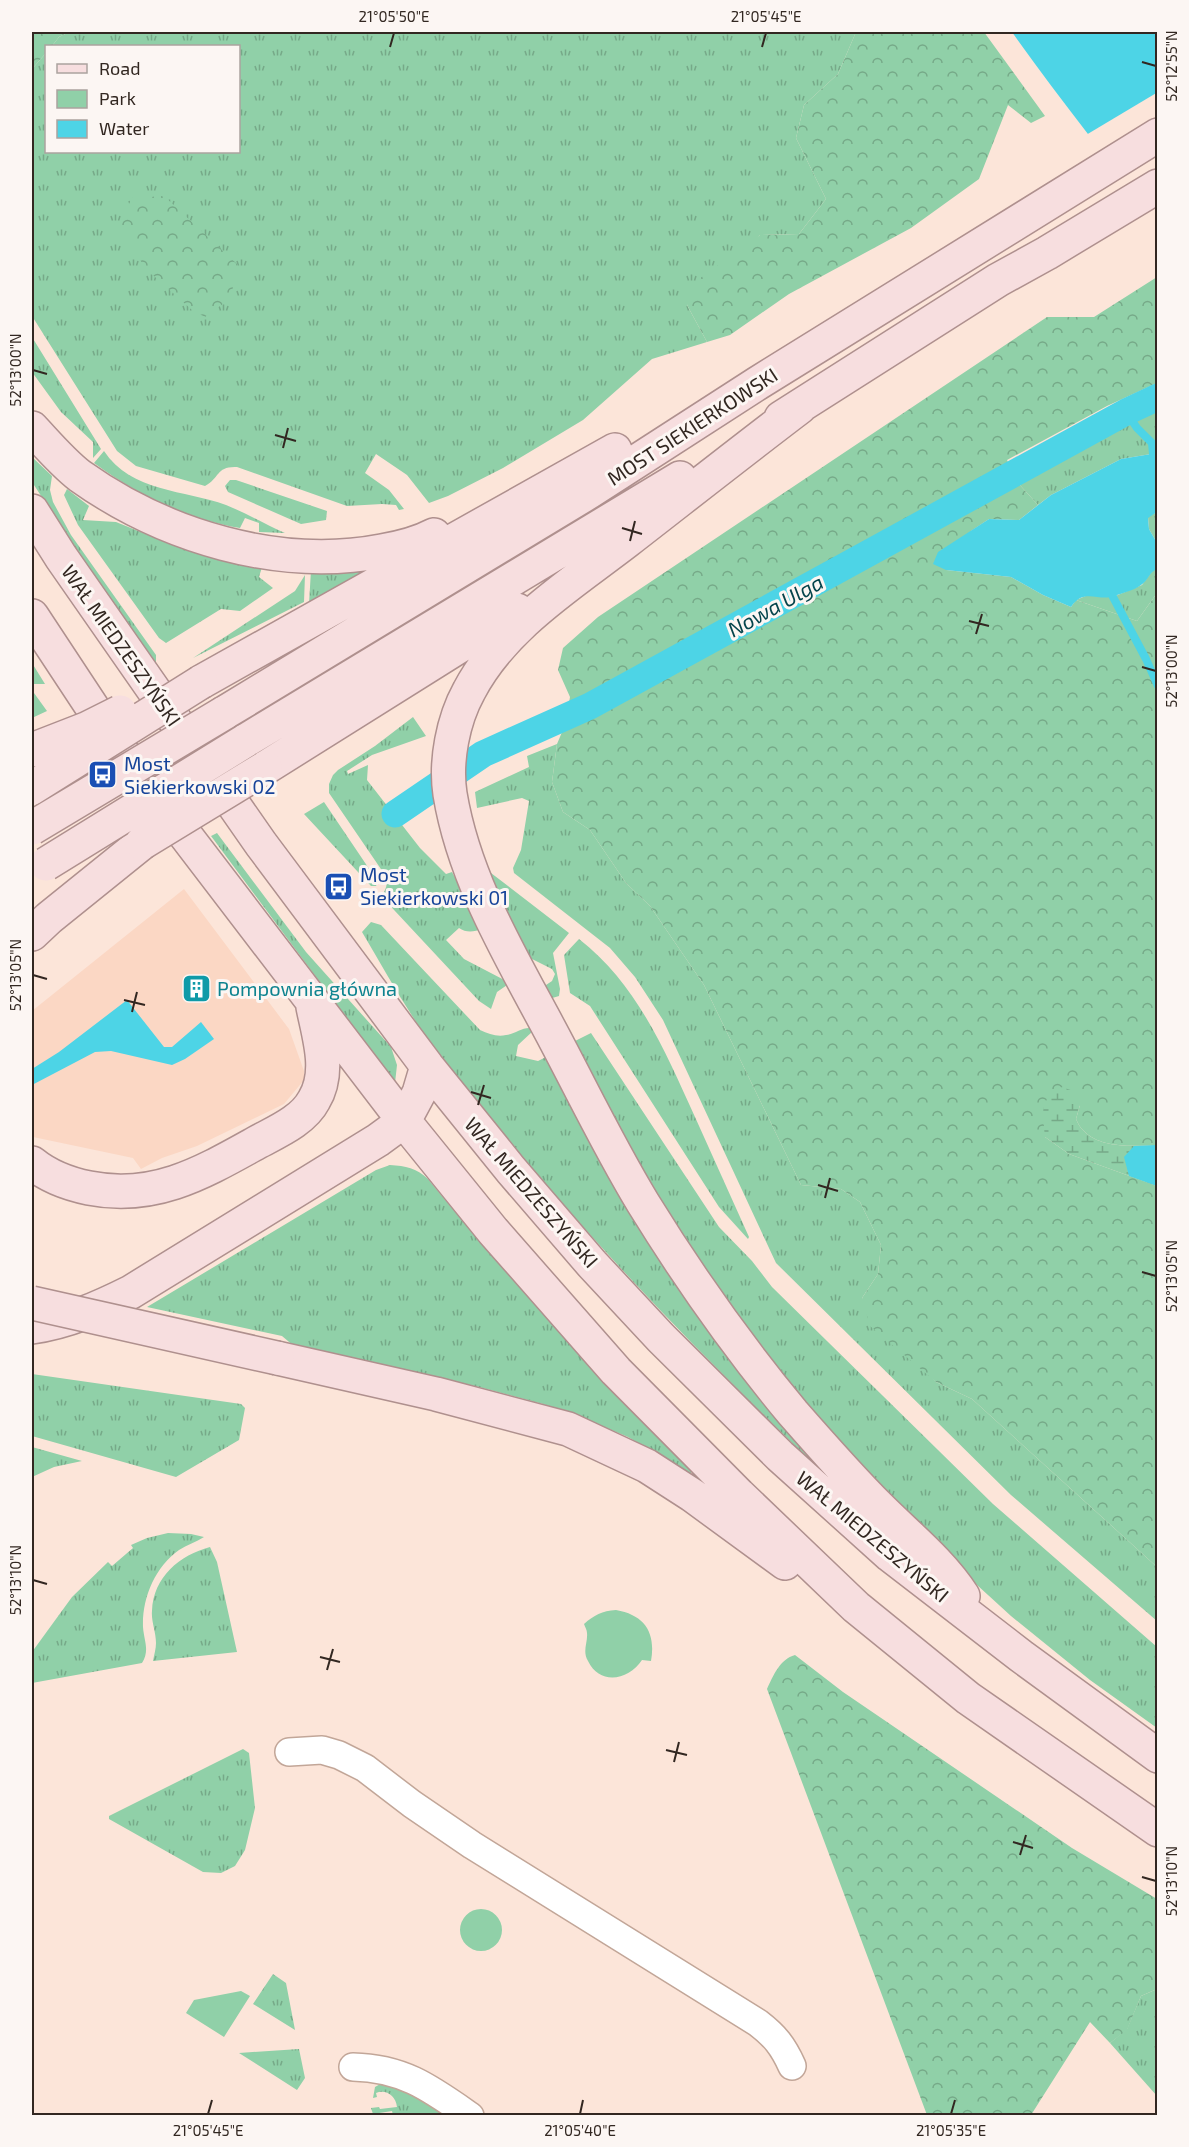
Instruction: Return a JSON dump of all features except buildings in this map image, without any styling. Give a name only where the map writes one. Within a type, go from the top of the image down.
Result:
[{"type":"main road","name":"MOST SIEKIERKOWSKI","points":[[32,828],[224,713],[417,565],[589,492],[758,382],[1158,135]]},
{"type":"main road","name":"MOST SIEKIERKOWSKI","points":[[54,881],[245,741],[456,631],[800,406],[998,280],[1158,186]]},
{"type":"main road","points":[[32,788],[208,676],[417,565],[653,428],[758,382]]},
{"type":"main road","points":[[800,406],[562,591],[507,637],[485,664],[467,694],[457,720],[450,751],[449,789],[465,857],[513,962],[642,1202],[723,1321],[794,1413],[862,1490],[951,1577],[983,1627]]},
{"type":"main road","points":[[32,428],[70,467],[130,507],[176,527],[224,543],[262,552],[307,556],[356,556],[417,565]]},
{"type":"main road","name":"WAŁ MIEDZESZYŃSKI","points":[[32,511],[61,557],[261,844],[427,1066],[540,1205],[691,1368],[780,1456],[858,1527],[928,1586],[1158,1756]]},
{"type":"main road","points":[[32,541],[61,557]]},
{"type":"main road","points":[[32,910],[54,881],[142,843],[265,768],[456,631],[623,544]]},
{"type":"main road","points":[[32,616],[121,752],[404,1121],[493,1231],[616,1371],[731,1487],[856,1607],[968,1698],[1158,1830]]},
{"type":"main road","points":[[32,750],[86,729],[169,688],[208,676]]},
{"type":"main road","points":[[32,934],[54,881]]},
{"type":"main road","points":[[32,1163],[52,1176],[82,1187],[130,1192],[158,1188],[210,1169],[289,1124],[314,1101],[321,1083],[323,1069],[312,999]]},
{"type":"main road","points":[[32,1327],[51,1324],[94,1310],[131,1292],[378,1140],[404,1121],[419,1093],[427,1066]]},
{"type":"main road","points":[[32,1303],[435,1394],[568,1429],[647,1466],[692,1495],[793,1569],[856,1607]]},
{"type":"street","points":[[289,1752],[322,1750],[365,1767],[412,1804],[472,1845],[771,2032],[783,2047],[792,2066]]},
{"type":"street","points":[[353,2067],[378,2068],[417,2081],[470,2115]]},
{"type":"shaded area","points":[[184,889],[289,1029],[304,1071],[304,1080],[284,1104],[197,1146],[162,1158],[141,1169],[133,1158],[33,1137],[32,1011]]},
{"type":"green space","points":[[32,32],[69,32],[59,37],[53,45],[45,45],[45,54],[32,69]]},
{"type":"green space","points":[[69,32],[856,32],[838,74],[804,105],[796,138],[826,199],[799,234],[760,235],[687,305],[707,342],[652,359],[583,420],[503,468],[429,503],[407,475],[376,454],[365,473],[389,490],[404,509],[399,510],[396,505],[347,506],[237,467],[225,468],[205,486],[136,466],[117,451],[32,316],[32,69],[45,54],[45,153],[240,153],[240,45],[53,45],[59,37]]},
{"type":"green space","points":[[856,32],[984,32],[1045,116],[1031,123],[1008,105],[979,179],[911,228],[789,294],[730,335],[707,342],[687,305],[692,284],[760,235],[799,234],[826,199],[796,138],[804,105],[838,74]]},
{"type":"green space","points":[[164,196],[237,264],[231,298],[205,317],[192,310],[146,269],[118,226],[132,198]]},
{"type":"green space","points":[[1157,277],[1157,383],[1107,406],[1007,460],[1018,483],[1038,505],[1019,520],[989,519],[971,531],[946,570],[1011,577],[1071,607],[1076,600],[1137,621],[1157,593],[1157,1145],[1109,1144],[1091,1137],[1081,1128],[1076,1119],[1080,1105],[1045,1137],[1069,1154],[1157,1186],[1157,1567],[972,1399],[936,1382],[870,1326],[862,1298],[878,1274],[881,1245],[860,1202],[841,1189],[801,1185],[704,985],[650,906],[626,883],[590,830],[563,812],[552,782],[557,744],[565,725],[570,697],[558,670],[563,648],[598,617],[1047,317],[1094,317]]},
{"type":"green space","points":[[32,337],[101,449],[93,458],[93,442],[61,412],[32,372]]},
{"type":"green space","points":[[1157,402],[1157,453],[1121,459],[1051,495],[1038,505],[1018,483]]},
{"type":"green space","points":[[104,451],[129,475],[144,482],[226,505],[285,533],[259,532],[259,523],[245,518],[240,528],[220,524],[163,504],[94,463]]},
{"type":"green space","points":[[32,457],[52,476],[50,490],[53,502],[71,535],[156,655],[156,662],[151,664],[32,482]]},
{"type":"green space","points":[[230,480],[236,480],[327,511],[326,520],[301,524],[228,492],[225,486]]},
{"type":"green space","points":[[67,489],[89,506],[83,520],[116,522],[178,547],[233,563],[262,567],[259,577],[273,588],[240,611],[221,609],[166,643],[159,638],[78,525],[64,495]]},
{"type":"green space","points":[[1157,512],[1157,543],[1149,529],[1148,517]]},
{"type":"green space","points":[[369,569],[309,604],[311,570]]},
{"type":"green space","points":[[1157,569],[1157,593],[1137,621],[1076,600],[1088,595],[1113,597],[1142,585],[1153,570]]},
{"type":"green space","points":[[305,575],[304,602],[193,658],[295,591]]},
{"type":"green space","points":[[32,663],[45,684],[32,684]]},
{"type":"green space","points":[[32,693],[47,711],[32,718]]},
{"type":"green space","points":[[413,717],[426,736],[372,755],[347,771],[348,774],[368,765],[367,780],[420,848],[446,874],[452,872],[482,929],[470,932],[459,928],[446,940],[464,959],[510,983],[497,992],[491,1009],[479,1001],[381,896],[386,886],[385,875],[329,793],[329,784],[338,770]]},
{"type":"green space","points":[[557,744],[552,782],[563,812],[590,830],[626,883],[650,906],[704,985],[801,1185],[841,1189],[860,1202],[881,1245],[878,1274],[862,1298],[936,1382],[972,1399],[1157,1567],[1157,1621],[1011,1495],[776,1263],[663,1020],[635,977],[610,948],[514,873],[513,868],[521,850],[529,801],[522,798],[477,808],[475,792],[529,767],[527,756]]},
{"type":"green space","points":[[324,802],[378,882],[376,886],[371,886],[304,814]]},
{"type":"green space","points":[[217,833],[306,952],[391,1047],[397,1065],[395,1083],[211,836]]},
{"type":"green space","points":[[480,860],[491,873],[569,933],[553,953],[560,989],[559,996],[549,999],[543,987],[552,981],[555,974],[552,969],[522,954]]},
{"type":"green space","points":[[371,922],[381,925],[480,1030],[503,1036],[531,1028],[533,1031],[518,1045],[516,1056],[538,1061],[548,1056],[847,1496],[710,1362],[622,1270],[538,1175],[465,1087],[441,1058],[415,1020],[362,932]]},
{"type":"green space","points":[[579,939],[617,977],[648,1020],[684,1092],[748,1239],[719,1207],[590,1006],[570,993],[564,955]]},
{"type":"green space","points":[[591,1033],[719,1227],[752,1261],[772,1287],[993,1504],[1157,1647],[1157,1728],[1090,1680],[1011,1616],[942,1553],[883,1495],[735,1318],[678,1234],[571,1043]]},
{"type":"green space","points":[[1062,1087],[1079,1093],[1080,1105],[1076,1119],[1081,1128],[1091,1137],[1109,1144],[1157,1145],[1157,1186],[1069,1154],[1045,1137],[1043,1114],[1046,1102],[1054,1092]]},
{"type":"green space","points":[[390,1165],[410,1168],[428,1179],[523,1291],[589,1364],[691,1470],[691,1474],[628,1437],[543,1404],[479,1387],[295,1347],[282,1336],[147,1307],[376,1170]]},
{"type":"green space","points":[[32,1374],[241,1404],[245,1408],[239,1440],[176,1477],[32,1436]]},
{"type":"green space","points":[[32,1447],[82,1461],[54,1467],[32,1477]]},
{"type":"green space","points":[[168,1533],[204,1537],[179,1550],[171,1557],[163,1565],[152,1584],[143,1616],[146,1650],[142,1663],[32,1683],[32,1652],[72,1597],[108,1562],[112,1566],[133,1548],[131,1545]]},
{"type":"green space","points":[[210,1547],[217,1562],[237,1652],[153,1661],[156,1643],[152,1611],[157,1588],[170,1569],[179,1562]]},
{"type":"green space","points":[[616,1610],[634,1616],[646,1627],[652,1642],[651,1661],[642,1660],[630,1672],[622,1676],[607,1677],[593,1669],[586,1657],[587,1633],[584,1624],[598,1614]]},
{"type":"green space","points":[[795,1655],[843,1692],[1072,1848],[1157,1899],[1157,1989],[1141,1996],[1127,2030],[1110,2043],[1090,2022],[1031,2115],[927,2115],[767,1689],[781,1664]]},
{"type":"green space","points":[[243,1749],[249,1753],[255,1808],[245,1850],[235,1866],[221,1873],[203,1872],[109,1819],[109,1816]]},
{"type":"green space","points":[[481,1909],[489,1910],[496,1915],[501,1922],[501,1938],[496,1945],[489,1950],[481,1951],[473,1950],[466,1945],[461,1938],[460,1930],[461,1922],[466,1915],[473,1910]]},
{"type":"green space","points":[[273,1974],[286,1983],[295,2030],[253,2004]]},
{"type":"green space","points":[[1157,1989],[1157,2096],[1110,2043],[1127,2029],[1141,1996]]},
{"type":"green space","points":[[241,1991],[250,1996],[224,2037],[186,2013],[194,2000]]},
{"type":"green space","points":[[299,2049],[305,2078],[297,2090],[239,2053]]},
{"type":"green space","points":[[382,2083],[404,2089],[452,2115],[393,2115],[392,2111],[373,2114],[371,2108],[397,2107],[393,2097],[387,2093],[376,2093],[377,2097],[373,2098],[375,2087]]},
{"type":"water","points":[[1012,32],[1157,32],[1157,224],[1065,104]]},
{"type":"water","points":[[1157,453],[1157,512],[1148,518],[1149,529],[1157,543],[1157,569],[1135,588],[1109,597],[1086,596],[1076,601],[1071,607],[1011,577],[946,570],[933,564],[938,552],[989,519],[1019,520],[1051,495],[1121,459]]},
{"type":"water","points":[[127,1000],[164,1047],[172,1047],[201,1022],[214,1039],[172,1065],[111,1051],[95,1052],[32,1085],[32,1069],[59,1052]]},
{"type":"water","points":[[1157,1145],[1157,1186],[1129,1176],[1124,1157],[1134,1146]]},
{"type":"pier","points":[[1158,92],[1157,227],[1086,135]]},
{"type":"waterway","name":"Nowa Ulga","points":[[395,814],[483,754],[590,706],[1126,412],[1158,397]]},
{"type":"waterway","points":[[1126,412],[1137,428],[1152,443],[1153,454]]},
{"type":"waterway","points":[[1113,597],[1158,686]]},
{"type":"place","name":"Most Siekierkowski 02","points":[[103,775]]},
{"type":"place","name":"Most Siekierkowski 01","points":[[339,886]]},
{"type":"place","name":"Pompownia główna","points":[[196,988]]}]
